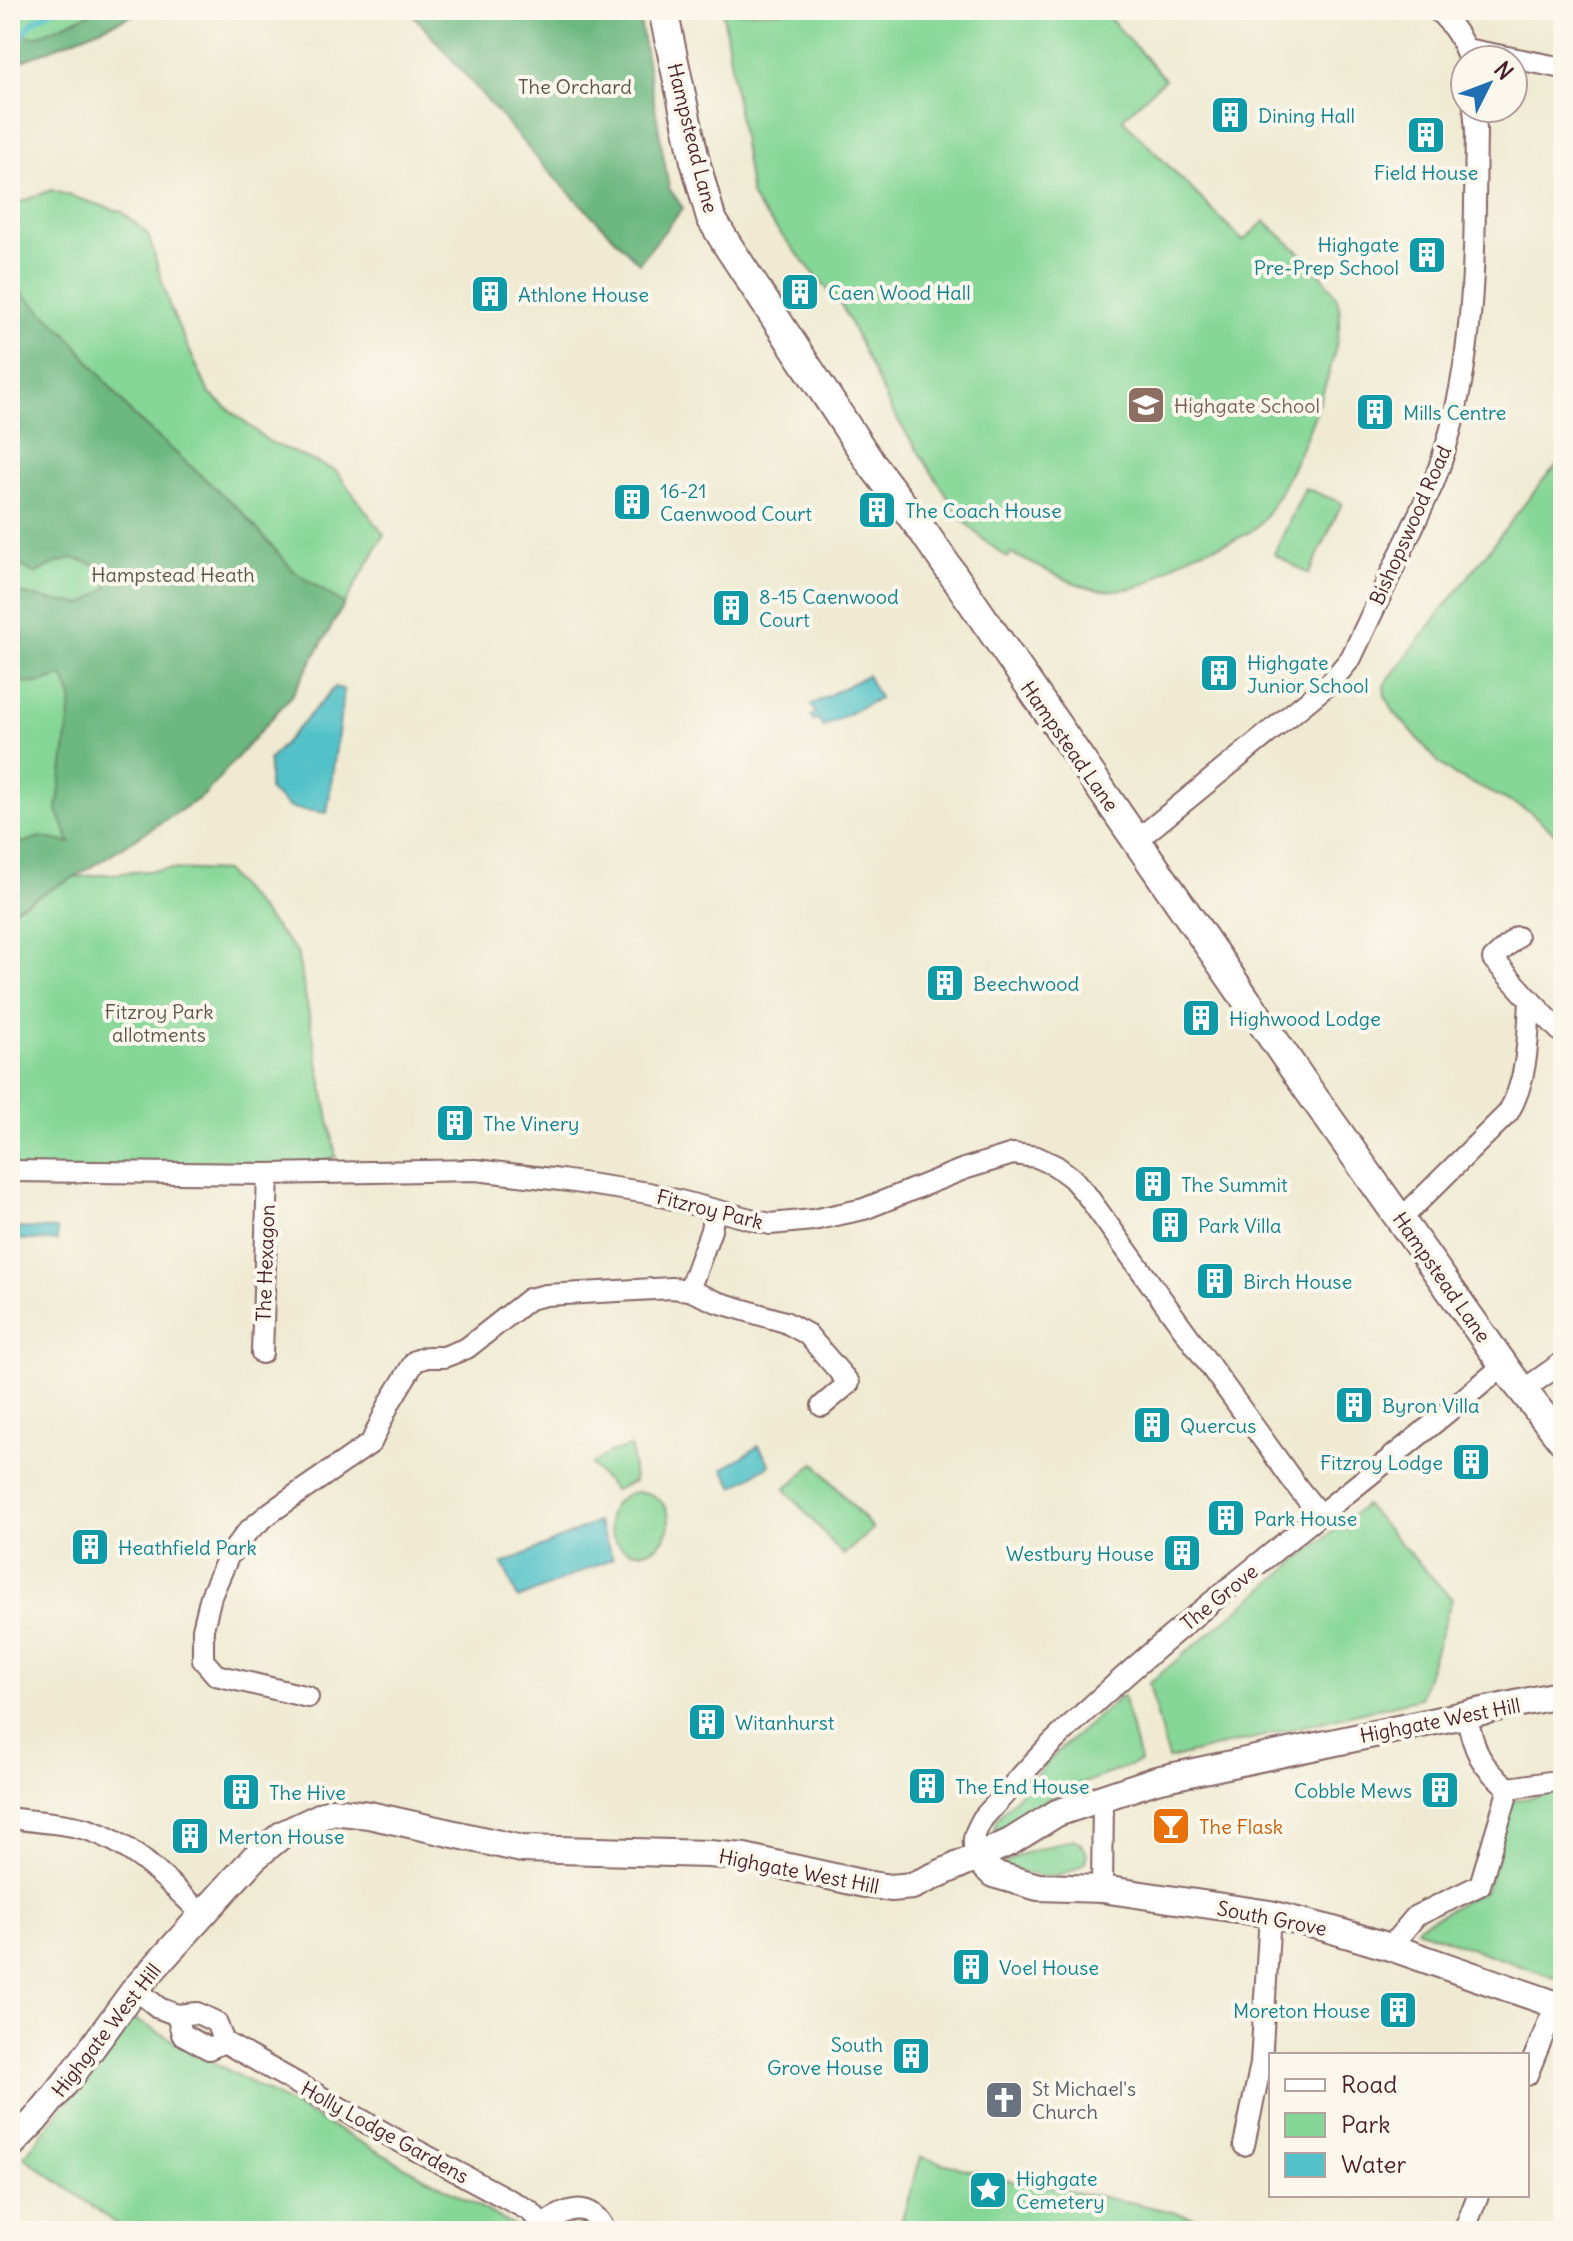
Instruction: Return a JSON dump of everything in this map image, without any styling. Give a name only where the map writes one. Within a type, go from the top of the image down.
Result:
[{"type":"main road","name":"Hampstead Lane","points":[[663,10],[695,161],[711,218],[761,298],[870,462],[925,534],[1300,1078],[1522,1391],[1563,1441]]},
{"type":"street","points":[[1437,10],[1457,32],[1462,44]]},
{"type":"street","points":[[1529,63],[1563,68]]},
{"type":"street","name":"Bishopswood Road","points":[[1137,840],[1325,687],[1351,658],[1433,484],[1454,418],[1469,334],[1475,124]]},
{"type":"street","points":[[1517,937],[1493,959],[1563,1034]]},
{"type":"street","points":[[1401,1219],[1508,1113],[1516,1099],[1528,1047],[1530,1000]]},
{"type":"street","name":"Fitzroy Park","points":[[10,1171],[268,1174],[476,1170],[649,1193],[770,1224],[813,1220],[864,1209],[964,1169],[1013,1154],[1037,1157],[1072,1178],[1086,1194],[1320,1515]]},
{"type":"street","name":"The Hexagon","points":[[262,1353],[268,1174]]},
{"type":"street","points":[[689,1290],[711,1230],[714,1212]]},
{"type":"street","points":[[308,1697],[216,1675],[203,1660],[203,1629],[211,1596],[228,1557],[248,1531],[371,1443],[390,1402],[415,1361],[444,1357],[467,1348],[529,1299],[546,1295],[672,1288],[689,1290],[717,1302],[785,1322],[807,1334],[849,1383],[822,1406]]},
{"type":"street","points":[[1522,1391],[1563,1362]]},
{"type":"street","name":"The Grove","points":[[978,1859],[973,1844],[983,1818],[1052,1743],[1184,1625],[1504,1365]]},
{"type":"street","name":"Highgate West Hill","points":[[10,2146],[75,2071],[135,1989],[254,1858],[283,1834],[332,1811],[369,1815],[522,1849],[744,1857],[891,1888],[912,1886],[978,1859],[1057,1813],[1156,1780],[1563,1694]]},
{"type":"street","points":[[1466,1715],[1477,1754],[1491,1775],[1509,1788],[1563,1780]]},
{"type":"street","points":[[1390,1947],[1416,1916],[1480,1885],[1509,1788]]},
{"type":"street","points":[[1102,1889],[1103,1798]]},
{"type":"street","points":[[10,1818],[88,1830],[122,1845],[153,1868],[202,1914]]},
{"type":"street","name":"South Grove","points":[[978,1859],[993,1874],[1038,1887],[1102,1889],[1270,1914],[1390,1947],[1559,2006]]},
{"type":"street","points":[[1244,2145],[1261,2064],[1270,1914]]},
{"type":"street","name":"Holly Lodge Gardens","points":[[135,1989],[159,2008],[177,2015],[197,2013],[216,2022],[224,2042],[530,2211],[544,2228],[561,2212],[576,2210],[596,2217],[605,2231]]},
{"type":"street","points":[[1529,2071],[1559,2006]]},
{"type":"street","points":[[1464,2231],[1477,2197]]},
{"type":"green space","points":[[10,10],[145,10],[10,66]]},
{"type":"green space","points":[[98,10],[145,10],[10,66],[10,33],[35,37]]},
{"type":"green space","name":"The Orchard","points":[[409,10],[638,10],[669,188],[683,208],[639,263],[549,172]]},
{"type":"green space","points":[[1102,10],[1165,79],[1122,119],[1243,241],[1265,221],[1317,270],[1338,302],[1335,351],[1326,384],[1299,454],[1269,511],[1256,527],[1232,541],[1189,556],[1147,583],[1127,589],[1101,590],[1078,584],[1010,553],[1008,558],[962,519],[892,411],[843,308],[751,195],[723,13]]},
{"type":"green space","name":"Hampstead Heath","points":[[51,190],[122,212],[148,234],[170,308],[209,393],[268,441],[336,471],[384,535],[292,695],[203,796],[75,877],[170,869],[225,871],[297,952],[336,1157],[268,1174],[10,1171],[10,206]]},
{"type":"green space","name":"Hampstead Heath","points":[[10,278],[13,285],[68,335],[133,415],[240,510],[295,572],[344,604],[292,695],[203,796],[73,878],[10,911],[10,836],[22,843],[40,837],[70,843],[57,810],[72,698],[63,675],[29,683],[10,673],[10,591],[84,604],[108,587],[99,566],[72,558],[35,574],[10,559]]},
{"type":"green space","points":[[1563,459],[1563,840],[1529,811],[1454,775],[1440,764],[1394,712],[1385,696],[1384,685],[1544,479]]},
{"type":"green space","points":[[1305,488],[1342,503],[1309,574],[1274,554]]},
{"type":"green space","points":[[631,1447],[634,1482],[614,1490],[591,1465],[609,1453]]},
{"type":"green space","points":[[815,1463],[873,1529],[843,1555],[785,1489]]},
{"type":"green space","points":[[639,1492],[651,1494],[660,1501],[667,1510],[667,1534],[660,1543],[651,1550],[639,1552],[627,1550],[618,1543],[611,1534],[609,1522],[611,1510],[618,1501],[627,1494]]},
{"type":"green space","points":[[1365,1505],[1452,1599],[1420,1698],[1168,1759],[1149,1683]]},
{"type":"green space","points":[[1123,1695],[1140,1762],[1057,1793],[993,1836],[996,1820],[1055,1754]]},
{"type":"green space","points":[[1563,1791],[1563,1981],[1417,1929],[1486,1890],[1511,1801]]},
{"type":"green space","points":[[1073,1839],[1081,1843],[1087,1853],[1085,1862],[1064,1874],[1045,1877],[1002,1865],[1019,1855]]},
{"type":"green space","points":[[132,2018],[524,2231],[127,2231],[24,2157]]},
{"type":"green space","name":"Highgate Cemetery","points":[[921,2157],[998,2178],[1134,2203],[1252,2231],[898,2231]]},
{"type":"water","points":[[867,675],[879,698],[823,727],[818,719],[813,721],[811,716],[816,713],[811,705]]},
{"type":"water","points":[[335,687],[344,690],[327,813],[290,808],[269,790],[269,760]]},
{"type":"water","points":[[10,1228],[57,1229],[57,1241],[10,1239]]},
{"type":"water","points":[[759,1446],[770,1465],[734,1487],[723,1469]]},
{"type":"water","points":[[597,1522],[613,1558],[518,1599],[503,1564]]},
{"type":"waterway","points":[[10,51],[33,22],[52,10]]},
{"type":"place","name":"Dining Hall","points":[[1230,115]]},
{"type":"place","name":"Field House","points":[[1426,135]]},
{"type":"place","name":"Highgate Pre-Prep School","points":[[1427,255]]},
{"type":"place","name":"Caen Wood Hall","points":[[800,292]]},
{"type":"place","name":"Athlone House","points":[[490,294]]},
{"type":"place","name":"Highgate School","points":[[1146,405]]},
{"type":"place","name":"Mills Centre","points":[[1375,412]]},
{"type":"place","name":"16-21 Caenwood Court","points":[[632,502]]},
{"type":"place","name":"The Coach House","points":[[877,510]]},
{"type":"place","name":"8-15 Caenwood Court","points":[[731,608]]},
{"type":"place","name":"Highgate Junior School","points":[[1219,673]]},
{"type":"place","name":"Beechwood","points":[[945,983]]},
{"type":"place","name":"Highwood Lodge","points":[[1201,1018]]},
{"type":"place","name":"The Vinery","points":[[455,1123]]},
{"type":"place","name":"The Summit","points":[[1153,1184]]},
{"type":"place","name":"Park Villa","points":[[1170,1225]]},
{"type":"place","name":"Birch House","points":[[1215,1281]]},
{"type":"place","name":"Byron Villa","points":[[1354,1405]]},
{"type":"place","name":"Quercus","points":[[1152,1425]]},
{"type":"place","name":"Fitzroy Lodge","points":[[1471,1462]]},
{"type":"place","name":"Park House","points":[[1226,1518]]},
{"type":"place","name":"Heathfield Park","points":[[90,1547]]},
{"type":"place","name":"Westbury House","points":[[1182,1553]]},
{"type":"place","name":"Witanhurst","points":[[707,1722]]},
{"type":"place","name":"The End House","points":[[927,1786]]},
{"type":"place","name":"Cobble Mews","points":[[1440,1790]]},
{"type":"place","name":"The Hive","points":[[241,1792]]},
{"type":"place","name":"The Flask","points":[[1171,1826]]},
{"type":"place","name":"Merton House","points":[[190,1836]]},
{"type":"place","name":"Voel House","points":[[971,1967]]},
{"type":"place","name":"Moreton House","points":[[1398,2010]]},
{"type":"place","name":"South Grove House","points":[[911,2056]]},
{"type":"place","name":"St Michael's Church","points":[[1004,2100]]},
{"type":"place","name":"Highgate Cemetery","points":[[988,2190]]},
{"type":"park label","name":"Fitzroy Park allotments","points":[[159,1022]]}]
